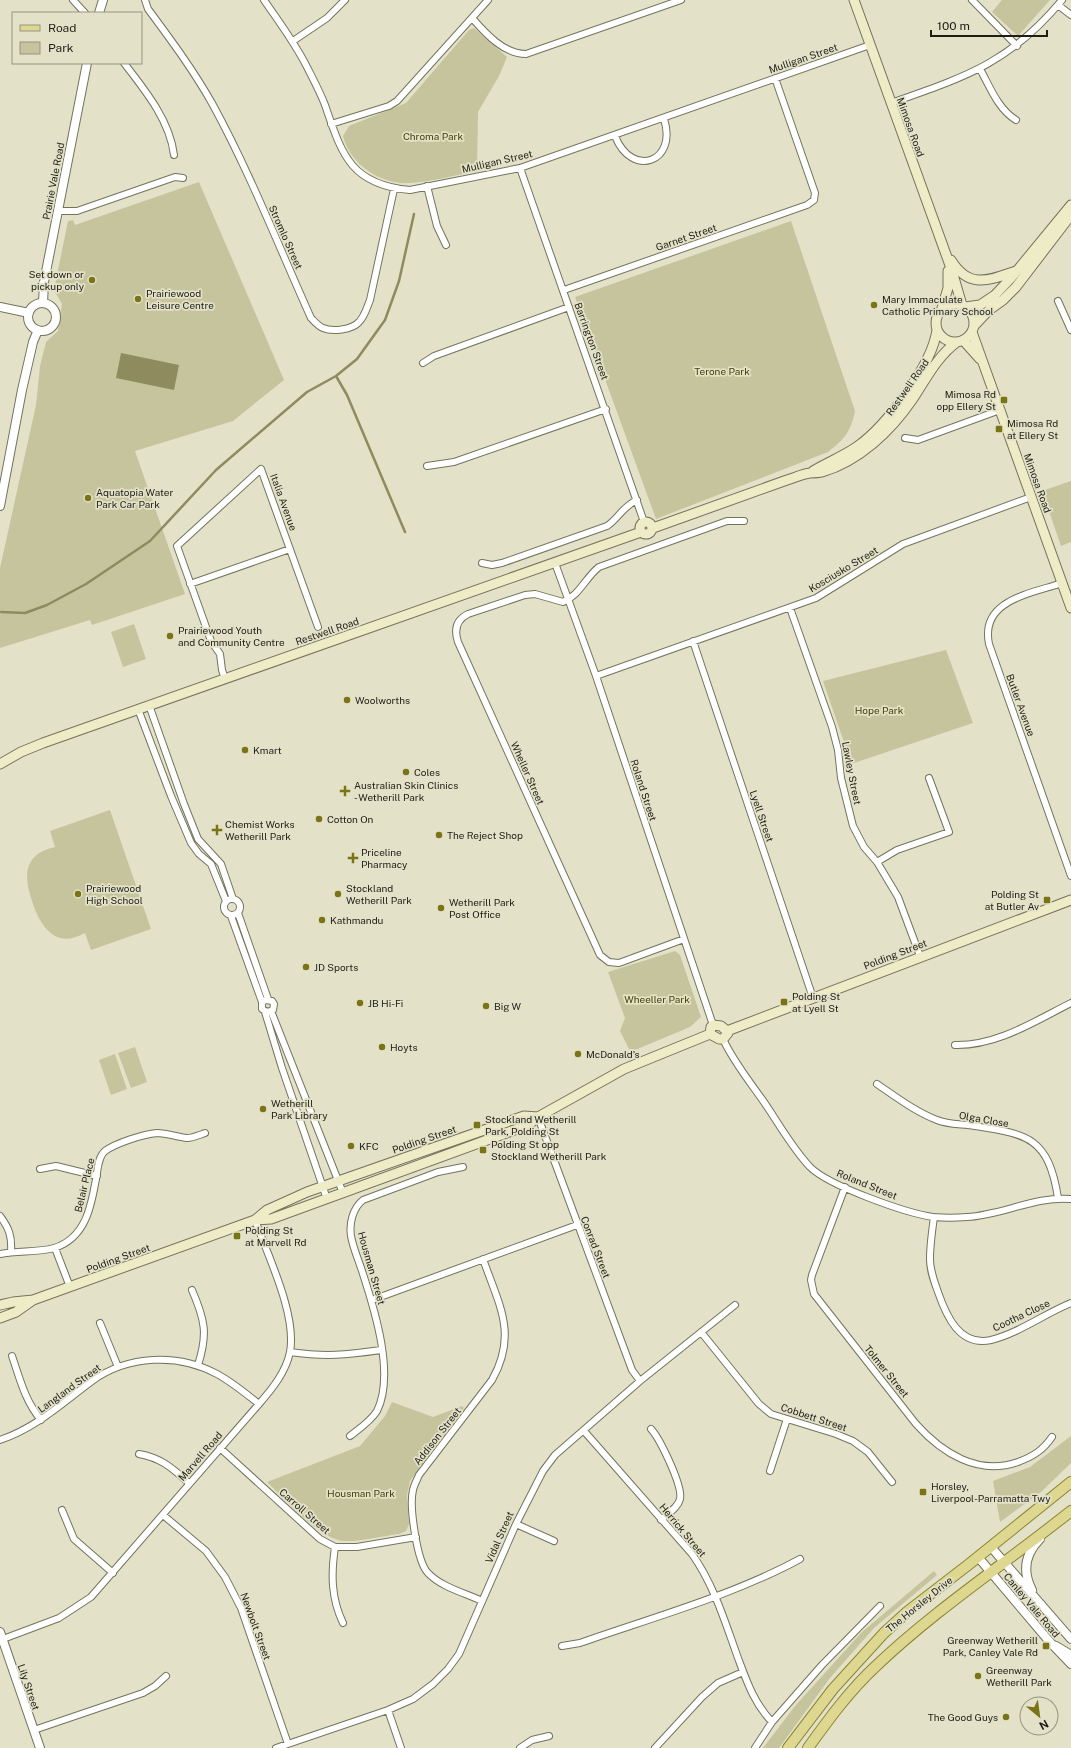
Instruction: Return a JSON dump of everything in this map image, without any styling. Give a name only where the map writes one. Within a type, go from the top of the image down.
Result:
[{"type":"main road","name":"Mimosa Road","points":[[854,0],[963,306]]},
{"type":"main road","points":[[1071,205],[1017,271],[987,300],[980,304],[963,306],[953,304],[942,308],[936,318],[937,330],[944,339],[960,341],[973,329],[989,310],[1006,297],[1016,287],[1071,215]]},
{"type":"main road","points":[[943,247],[954,266],[965,276],[976,281],[988,281],[1017,271]]},
{"type":"main road","name":"Mimosa Road","points":[[942,308],[948,288],[948,262]]},
{"type":"main road","points":[[963,306],[972,315],[973,329]]},
{"type":"main road","name":"Mimosa Road","points":[[973,329],[1000,410],[1071,608]]},
{"type":"main road","name":"Restwell Road","points":[[653,528],[809,473],[857,447],[885,421],[927,360],[935,343],[937,330]]},
{"type":"main road","name":"Mimosa Road","points":[[960,341],[985,365]]},
{"type":"main road","name":"Restwell Road","points":[[809,473],[821,473],[834,468],[862,452],[878,439],[900,417],[945,351],[960,341]]},
{"type":"main road","points":[[644,522],[649,522],[653,528],[648,534],[641,532],[640,525],[644,522]]},
{"type":"main road","name":"Restwell Road","points":[[0,764],[21,752],[43,743],[641,532]]},
{"type":"main road","name":"Polding Street","points":[[725,1035],[813,998],[920,956],[1071,900]]},
{"type":"main road","points":[[711,1029],[721,1026],[725,1035]]},
{"type":"main road","name":"Polding Street","points":[[0,1305],[33,1300],[255,1220],[272,1219],[528,1125],[538,1117],[624,1069],[711,1029]]},
{"type":"main road","name":"Polding Street","points":[[255,1220],[267,1210],[323,1186],[524,1116],[538,1117]]},
{"type":"main road","name":"Polding Street","points":[[0,1318],[16,1312],[33,1300]]},
{"type":"main road","name":"The Horsley Drive","points":[[788,1748],[833,1689],[884,1633],[907,1612],[991,1547],[1071,1482]]},
{"type":"main road","name":"The Horsley Drive","points":[[808,1748],[845,1700],[874,1667],[925,1622],[1071,1511]]},
{"type":"street","points":[[73,0],[84,12]]},
{"type":"street","points":[[98,12],[103,0]]},
{"type":"street","name":"Stromlo Street","points":[[145,0],[148,9],[195,74],[212,104],[230,139],[312,318],[317,325],[325,329],[351,328],[358,323],[364,315],[370,300],[394,188]]},
{"type":"street","name":"Mulligan Street","points":[[264,0],[292,41],[321,98],[342,150],[357,171],[367,178],[394,188],[410,190],[520,168],[664,119],[870,45]]},
{"type":"street","points":[[292,41],[327,18],[345,0]]},
{"type":"street","points":[[331,124],[397,101],[488,0]]},
{"type":"street","points":[[472,18],[504,48],[515,54],[526,54],[681,0]]},
{"type":"street","points":[[972,0],[1017,46]]},
{"type":"street","points":[[891,103],[949,83],[980,69],[1017,46],[1042,25],[1060,3],[1071,15]]},
{"type":"street","name":"Prairie Vale Road","points":[[43,303],[44,282],[87,64]]},
{"type":"street","points":[[125,64],[165,124],[172,139],[174,155]]},
{"type":"street","points":[[980,69],[1002,108],[1008,115],[1016,120]]},
{"type":"street","name":"Garnet Street","points":[[564,290],[807,205],[814,200],[815,193],[775,78]]},
{"type":"street","points":[[615,136],[619,147],[632,159],[641,162],[651,160],[661,154],[666,144],[668,131],[664,119]]},
{"type":"street","name":"Barrington Street","points":[[520,168],[606,409],[644,522]]},
{"type":"street","points":[[58,211],[77,211],[175,177],[183,178]]},
{"type":"street","points":[[427,186],[437,226],[446,245]]},
{"type":"street","points":[[1058,301],[1071,330]]},
{"type":"street","points":[[43,303],[53,309],[55,320],[47,330],[38,330],[31,325],[29,313],[36,304],[43,303]]},
{"type":"street","points":[[0,307],[29,313]]},
{"type":"street","points":[[423,363],[434,356],[569,307]]},
{"type":"street","points":[[0,506],[22,390],[32,347],[38,330]]},
{"type":"street","points":[[427,466],[454,462],[606,409]]},
{"type":"street","points":[[905,438],[918,440],[1000,410]]},
{"type":"street","name":"Italia Avenue","points":[[190,584],[177,546],[261,470],[318,627]]},
{"type":"street","name":"Kosciusko Street","points":[[596,676],[790,608],[829,591],[903,544],[1031,497]]},
{"type":"street","points":[[482,562],[492,565],[502,563],[607,526],[613,522],[624,507],[637,500]]},
{"type":"street","points":[[568,600],[576,595],[591,573],[599,567],[727,522],[744,521]]},
{"type":"street","points":[[225,679],[220,654],[211,641],[190,584],[290,550]]},
{"type":"street","name":"Roland Street","points":[[555,563],[596,676],[684,939],[711,1029]]},
{"type":"street","name":"Butler Avenue","points":[[1062,582],[1007,602],[999,607],[988,623],[986,633],[988,644],[1071,876]]},
{"type":"street","name":"Wheller Street","points":[[568,600],[561,602],[535,594],[525,594],[468,614],[461,619],[456,628],[458,642],[600,955],[608,962],[619,963],[684,939]]},
{"type":"street","name":"Lawley Street","points":[[790,608],[832,727],[838,750],[841,778],[853,826],[864,847],[877,862],[898,897],[920,956]]},
{"type":"street","name":"Lyell Street","points":[[693,641],[813,998]]},
{"type":"street","points":[[149,705],[198,839],[221,864],[229,900],[224,910],[231,916],[265,1001]]},
{"type":"street","points":[[138,709],[171,796],[191,843],[199,854],[211,864],[229,900]]},
{"type":"street","points":[[877,862],[898,850],[949,832],[929,778]]},
{"type":"street","points":[[229,900],[238,901],[240,906],[238,913],[265,1001]]},
{"type":"street","points":[[231,916],[238,913]]},
{"type":"street","points":[[265,1001],[261,1007],[268,1012],[343,1192]]},
{"type":"street","points":[[265,1001],[272,1001],[274,1004],[268,1012]]},
{"type":"street","points":[[955,1045],[971,1046],[984,1043],[1021,1028],[1071,1003]]},
{"type":"street","points":[[268,1012],[291,1096],[327,1199]]},
{"type":"street","name":"Roland Street","points":[[725,1035],[733,1059],[810,1167],[828,1179],[903,1210],[934,1217],[968,1217],[992,1214],[1035,1201],[1058,1198],[1071,1199]]},
{"type":"street","name":"Olga Close","points":[[877,1084],[923,1114],[939,1121],[1026,1137],[1037,1144],[1052,1166],[1058,1198]]},
{"type":"street","points":[[291,1096],[302,1091]]},
{"type":"street","name":"Conrad Street","points":[[538,1117],[632,1370],[640,1381]]},
{"type":"street","name":"Belair Place","points":[[55,1248],[70,1241],[78,1235],[84,1224],[97,1176],[99,1160],[104,1152],[112,1147],[147,1135],[158,1133],[188,1138],[205,1133]]},
{"type":"street","points":[[40,1169],[56,1166],[97,1176]]},
{"type":"street","name":"Housman Street","points":[[350,1436],[365,1425],[376,1413],[383,1397],[384,1376],[372,1300],[351,1236],[351,1224],[357,1205],[363,1200],[438,1172],[463,1167]]},
{"type":"street","name":"Tolmer Street","points":[[845,1187],[812,1274],[811,1280],[814,1294],[916,1424],[933,1441],[948,1452],[964,1461],[978,1466],[1012,1464],[1032,1457],[1044,1448],[1052,1437]]},
{"type":"street","points":[[0,1216],[9,1228],[12,1238],[11,1252]]},
{"type":"street","name":"Cootha Close","points":[[934,1217],[930,1260],[931,1271],[946,1315],[954,1328],[966,1336],[976,1340],[989,1340],[1002,1336],[1071,1303]]},
{"type":"street","name":"Marvell Road","points":[[1,1635],[59,1618],[74,1610],[91,1597],[259,1404],[282,1373],[290,1352],[290,1331],[287,1311],[255,1220]]},
{"type":"street","points":[[372,1300],[577,1225]]},
{"type":"street","points":[[0,1254],[55,1248],[70,1287]]},
{"type":"street","name":"Addison Street","points":[[482,1601],[436,1580],[427,1572],[421,1560],[412,1506],[413,1490],[419,1475],[492,1380],[500,1367],[506,1338],[504,1319],[483,1259]]},
{"type":"street","points":[[192,1290],[202,1315],[205,1331],[204,1347],[198,1365]]},
{"type":"street","name":"Vidal Street","points":[[276,1748],[388,1710],[413,1699],[433,1684],[448,1669],[459,1654],[516,1524],[543,1471],[555,1456],[640,1381],[735,1305]]},
{"type":"street","points":[[100,1323],[118,1367]]},
{"type":"street","name":"Cobbett Street","points":[[701,1332],[759,1404],[771,1414],[836,1434],[853,1441],[868,1452],[892,1482]]},
{"type":"street","points":[[290,1352],[320,1356],[344,1356],[381,1350]]},
{"type":"street","points":[[12,1356],[25,1397],[41,1420]]},
{"type":"street","name":"Langland Street","points":[[0,1440],[20,1432],[41,1420],[94,1380],[118,1367],[141,1361],[168,1360],[198,1365],[233,1384],[259,1404]]},
{"type":"street","points":[[770,1472],[787,1419]]},
{"type":"street","points":[[651,1429],[665,1449],[680,1490],[680,1499],[674,1508],[661,1520]]},
{"type":"street","name":"Herrick Street","points":[[584,1431],[702,1569],[715,1595],[754,1699],[772,1722]]},
{"type":"street","name":"Carroll Street","points":[[220,1448],[320,1539],[334,1547],[357,1547],[416,1537]]},
{"type":"street","points":[[139,1454],[153,1456],[165,1463],[190,1483]]},
{"type":"street","points":[[62,1510],[74,1539],[113,1573]]},
{"type":"street","name":"Newbolt Street","points":[[163,1515],[206,1551],[226,1576],[241,1608],[288,1744]]},
{"type":"street","points":[[516,1524],[554,1541]]},
{"type":"street","points":[[1047,1612],[1029,1584],[1025,1570],[1030,1551],[1048,1529]]},
{"type":"street","points":[[334,1547],[332,1563],[333,1592],[336,1608],[343,1623]]},
{"type":"street","name":"Canley Vale Road","points":[[991,1547],[1071,1639]]},
{"type":"street","name":"Canley Vale Road","points":[[978,1557],[1049,1642],[1071,1664]]},
{"type":"street","points":[[562,1646],[580,1643],[715,1595],[782,1569],[800,1559]]},
{"type":"street","points":[[755,1748],[772,1722],[822,1665],[880,1606]]},
{"type":"street","name":"Lily Street","points":[[1,1635],[40,1748]]},
{"type":"street","points":[[1049,1642],[1071,1655]]},
{"type":"street","points":[[655,1748],[702,1697],[718,1683],[743,1672]]},
{"type":"street","points":[[34,1730],[143,1693],[155,1686],[166,1676]]},
{"type":"street","points":[[388,1710],[401,1748]]},
{"type":"street","points":[[520,1748],[532,1740],[549,1736]]},
{"type":"green space","points":[[1002,0],[1050,0],[1018,36],[992,12]]},
{"type":"green space","name":"Chroma Park","points":[[474,28],[507,57],[499,76],[478,112],[477,171],[435,180],[399,183],[377,176],[359,164],[352,155],[343,136],[349,126],[406,103],[469,30]]},
{"type":"green space","points":[[199,182],[284,380],[233,421],[135,451],[185,594],[92,625],[90,620],[0,648],[0,568],[36,405],[40,366],[46,342],[58,331],[62,304],[54,290],[68,221],[73,220],[75,225]]},
{"type":"green space","name":"Terone Park","points":[[791,221],[855,411],[849,429],[843,439],[828,452],[656,519],[575,297]]},
{"type":"green space","points":[[1071,481],[1071,542],[1061,546],[1042,491]]},
{"type":"green space","points":[[134,624],[146,659],[123,667],[111,632]]},
{"type":"green space","name":"Hope Park","points":[[946,650],[973,723],[848,765],[845,745],[823,681]]},
{"type":"green space","points":[[110,810],[151,929],[91,950],[85,933],[74,938],[65,939],[50,933],[44,927],[35,910],[29,892],[27,874],[28,867],[37,855],[45,850],[55,847],[50,831]]},
{"type":"green space","name":"Wheeller Park","points":[[675,951],[680,955],[701,1017],[690,1027],[635,1050],[629,1049],[620,1031],[625,1018],[608,972]]},
{"type":"green space","points":[[135,1047],[147,1082],[131,1088],[118,1053]]},
{"type":"green space","points":[[115,1054],[127,1089],[111,1095],[99,1060]]},
{"type":"green space","name":"Housman Park","points":[[392,1402],[433,1417],[462,1406],[464,1408],[410,1481],[407,1495],[409,1524],[406,1531],[399,1534],[357,1541],[334,1539],[313,1526],[267,1482],[360,1446],[385,1416]]},
{"type":"green space","points":[[1071,1436],[1071,1463],[1041,1492],[1000,1522],[993,1481],[1030,1467]]},
{"type":"green space","points":[[934,1571],[937,1575],[874,1628],[830,1678],[779,1748],[763,1748],[795,1706],[861,1633]]},
{"type":"shaded area","points":[[121,353],[179,365],[174,390],[116,378]]},
{"type":"waterway","points":[[1,612],[25,613],[47,605],[86,584],[150,541],[216,470],[307,392],[336,376],[357,359],[385,320],[399,281],[414,214]]},
{"type":"waterway","points":[[336,376],[347,395],[405,532]]},
{"type":"place","name":"Set down or pickup only","points":[[92,280]]},
{"type":"place","name":"Prairiewood Leisure Centre","points":[[138,299]]},
{"type":"place","name":"Mary Immaculate Catholic Primary School","points":[[874,305]]},
{"type":"place","name":"Mimosa Rd opp Ellery St","points":[[1004,400]]},
{"type":"place","name":"Mimosa Rd at Ellery St","points":[[999,429]]},
{"type":"place","name":"Aquatopia Water Park Car Park","points":[[88,498]]},
{"type":"place","name":"Prairiewood Youth and Community Centre","points":[[170,636]]},
{"type":"place","name":"Woolworths","points":[[347,700]]},
{"type":"place","name":"Kmart","points":[[245,750]]},
{"type":"place","name":"Coles","points":[[406,772]]},
{"type":"place","name":"Australian Skin Clinics - Wetherill Park","points":[[345,791]]},
{"type":"place","name":"Cotton On","points":[[319,819]]},
{"type":"place","name":"Chemist Works Wetherill Park","points":[[217,830]]},
{"type":"place","name":"The Reject Shop","points":[[439,835]]},
{"type":"place","name":"Priceline Pharmacy","points":[[353,858]]},
{"type":"place","name":"Prairiewood High School","points":[[78,894]]},
{"type":"place","name":"Stockland Wetherill Park","points":[[338,894]]},
{"type":"place","name":"Polding St at Butler Av","points":[[1047,900]]},
{"type":"place","name":"Wetherill Park Post Office","points":[[441,908]]},
{"type":"place","name":"Kathmandu","points":[[322,920]]},
{"type":"place","name":"JD Sports","points":[[306,967]]},
{"type":"place","name":"Polding St at Lyell St","points":[[784,1002]]},
{"type":"place","name":"JB Hi-Fi","points":[[360,1003]]},
{"type":"place","name":"Big W","points":[[486,1006]]},
{"type":"place","name":"Hoyts","points":[[382,1047]]},
{"type":"place","name":"McDonald's","points":[[578,1054]]},
{"type":"place","name":"Wetherill Park Library","points":[[263,1109]]},
{"type":"place","name":"Stockland Wetherill Park, Polding St","points":[[477,1125]]},
{"type":"place","name":"KFC","points":[[351,1146]]},
{"type":"place","name":"Polding St opp Stockland Wetherill Park","points":[[483,1150]]},
{"type":"place","name":"Polding St at Marvell Rd","points":[[237,1236]]},
{"type":"place","name":"Horsley, Liverpool-Parramatta Twy","points":[[923,1492]]},
{"type":"place","name":"Greenway Wetherill Park, Canley Vale Rd","points":[[1046,1646]]},
{"type":"place","name":"Greenway Wetherill Park","points":[[978,1676]]},
{"type":"place","name":"The Good Guys","points":[[1006,1717]]}]
